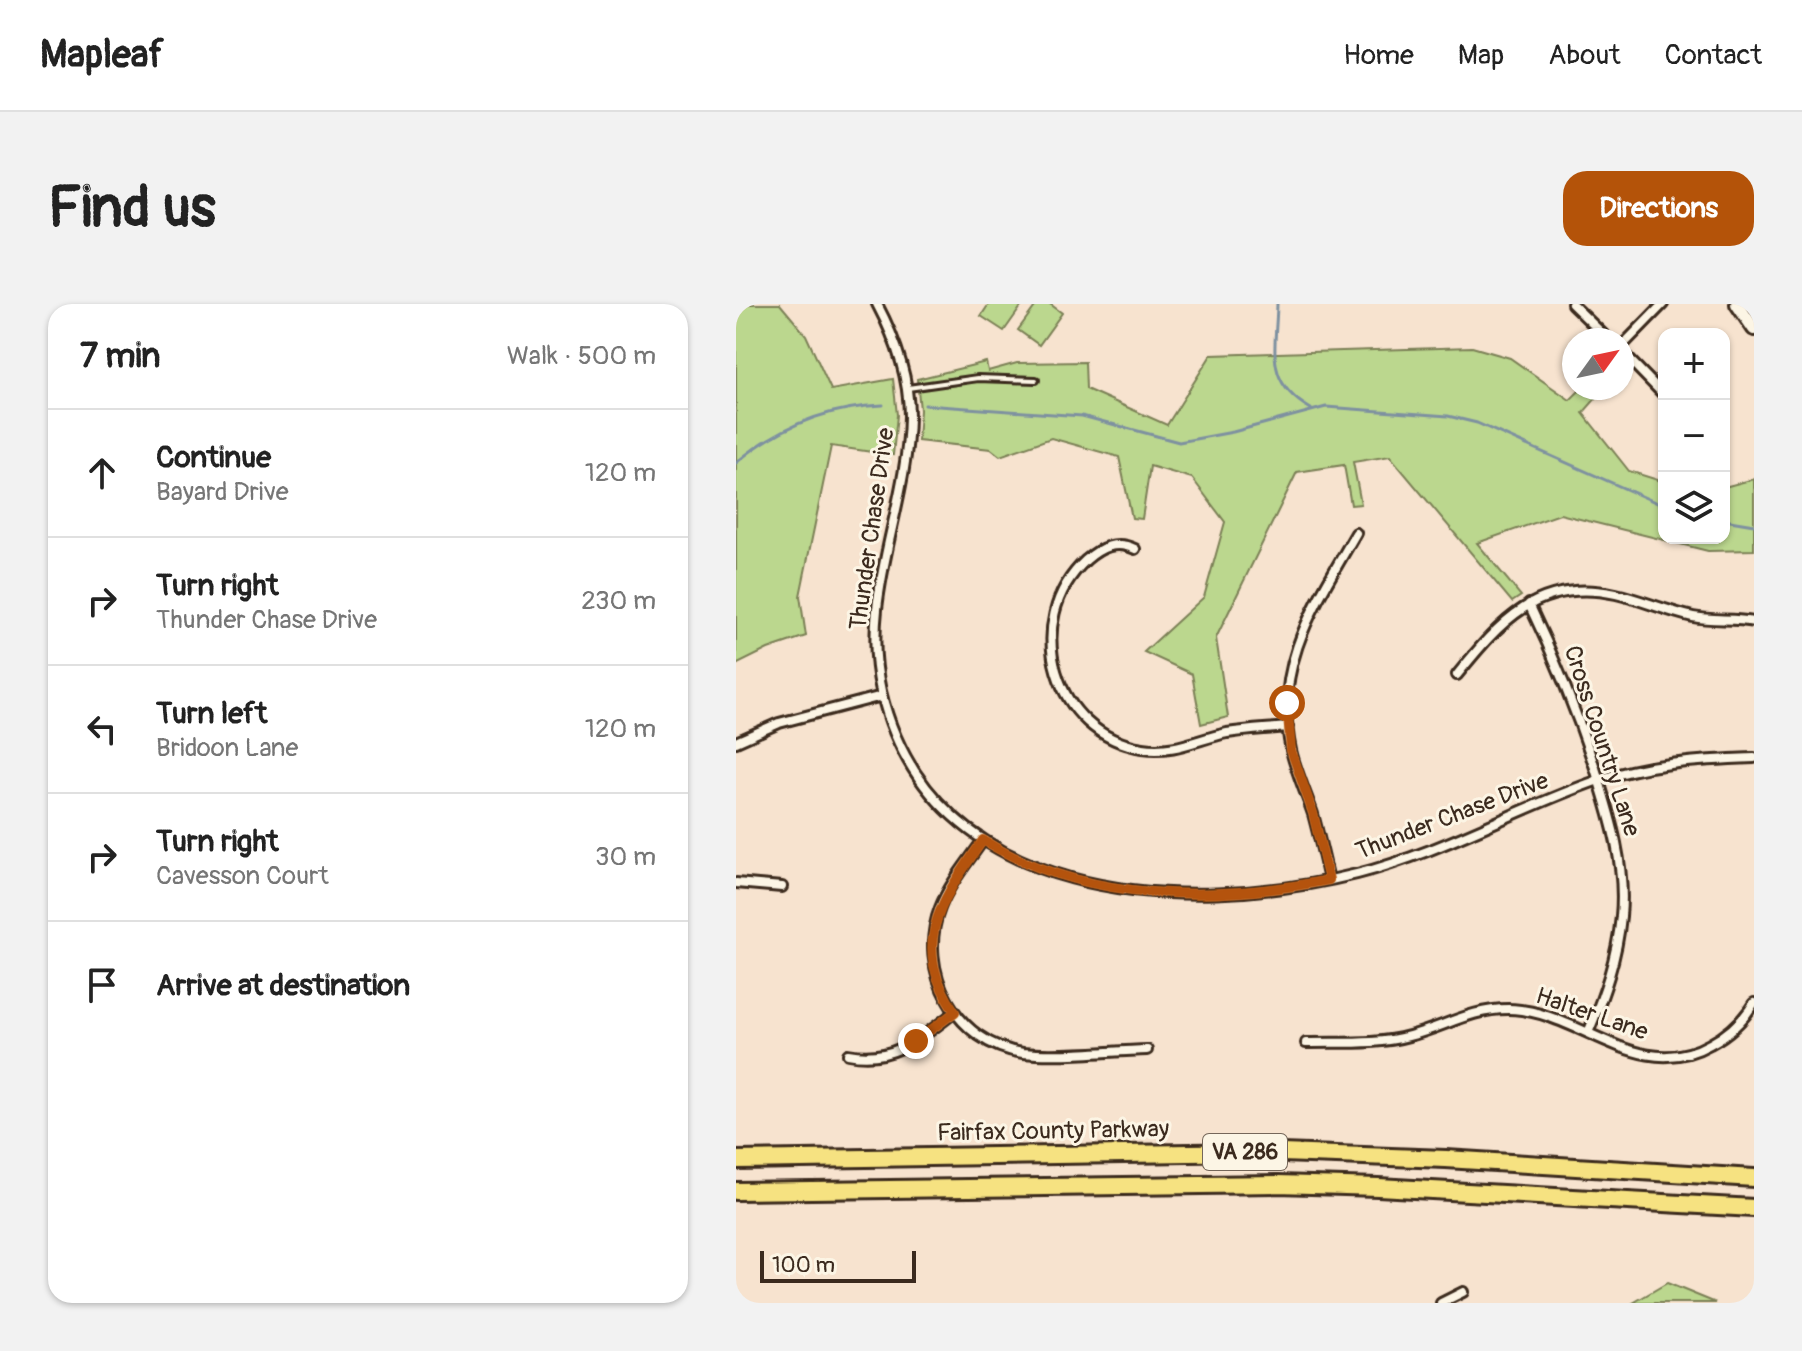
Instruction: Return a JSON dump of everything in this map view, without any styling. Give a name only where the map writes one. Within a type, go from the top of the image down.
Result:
[{"type":"highway","name":"Fairfax County Parkway","points":[[736,1160],[1272,1152],[1432,1158],[1754,1178]]},
{"type":"highway","name":"VA 286","points":[[736,1191],[1292,1184],[1754,1208]]},
{"type":"main road","points":[[1737,304],[1754,329]]},
{"type":"street","name":"Thunder Chase Drive","points":[[877,304],[895,341],[909,413],[905,455],[876,614],[876,661],[882,696],[900,743],[925,785],[959,822],[1023,863],[1071,879],[1137,889],[1209,893],[1251,891],[1329,880],[1426,852],[1599,780],[1680,763],[1754,758]]},
{"type":"street","points":[[1572,304],[1597,328]]},
{"type":"street","points":[[1634,336],[1663,304]]},
{"type":"street","points":[[1634,362],[1658,388]]},
{"type":"street","points":[[1329,880],[1313,813],[1291,750],[1289,680],[1298,641],[1308,617],[1356,533]]},
{"type":"street","points":[[1135,549],[1120,544],[1102,548],[1077,570],[1057,604],[1051,630],[1052,658],[1064,692],[1080,715],[1119,742],[1147,749],[1181,747],[1230,733],[1288,727]]},
{"type":"street","points":[[1457,675],[1499,625],[1529,604],[1564,593],[1599,592],[1693,617],[1754,622]]},
{"type":"street","name":"Cross Country Lane","points":[[1529,604],[1567,686],[1599,780],[1616,840],[1620,867],[1621,914],[1612,967],[1588,1033]]},
{"type":"street","points":[[736,742],[779,723],[882,696]]},
{"type":"street","points":[[983,840],[946,894],[933,933],[937,978],[955,1012],[988,1041],[1023,1052],[1147,1050]]},
{"type":"street","points":[[736,883],[782,887]]},
{"type":"street","name":"Halter Lane","points":[[1306,1043],[1391,1040],[1428,1030],[1456,1017],[1491,1010],[1527,1011],[1545,1014],[1636,1054],[1676,1056],[1705,1047],[1729,1033],[1754,1003]]},
{"type":"street","points":[[848,1054],[875,1057],[900,1051],[955,1012]]},
{"type":"street","points":[[1441,1303],[1463,1292]]},
{"type":"lane","points":[[906,388],[978,378],[1036,380]]},
{"type":"green space","points":[[736,304],[780,304],[806,335],[831,390],[893,379],[897,415],[893,455],[831,446],[800,596],[806,636],[768,649],[736,665]]},
{"type":"green space","points":[[989,304],[1023,304],[1004,331],[981,316]]},
{"type":"green space","points":[[1037,304],[1050,304],[1062,313],[1039,345],[1018,330]]},
{"type":"green space","points":[[1472,347],[1510,358],[1562,394],[1562,400],[1594,400],[1583,413],[1629,471],[1658,480],[1658,538],[1560,514],[1477,543],[1521,596],[1512,602],[1390,456],[1353,462],[1361,504],[1351,505],[1344,465],[1297,472],[1216,638],[1228,717],[1201,724],[1192,674],[1144,652],[1204,597],[1225,522],[1192,478],[1150,466],[1142,519],[1132,518],[1119,457],[1051,438],[1000,456],[991,449],[918,441],[920,410],[917,379],[986,362],[988,371],[1017,363],[1085,362],[1086,389],[1167,425],[1211,355]]},
{"type":"green space","points":[[1754,479],[1754,550],[1708,551],[1680,544],[1730,544],[1730,485]]},
{"type":"green space","points":[[1667,1283],[1716,1303],[1633,1303]]},
{"type":"waterway","points":[[1277,304],[1275,351],[1279,376],[1296,399],[1311,409]]},
{"type":"waterway","points":[[736,463],[769,439],[805,421],[843,410],[883,405]]},
{"type":"waterway","points":[[925,405],[1082,416],[1179,442],[1233,432],[1326,407],[1448,416],[1477,423],[1658,503]]},
{"type":"waterway","points":[[1730,521],[1754,525]]},
{"type":"route","points":[[916,1041],[955,1012],[937,978],[933,933],[946,894],[983,840],[1023,863],[1071,879],[1161,892],[1251,891],[1329,880],[1313,813],[1291,750],[1287,703]]}]
